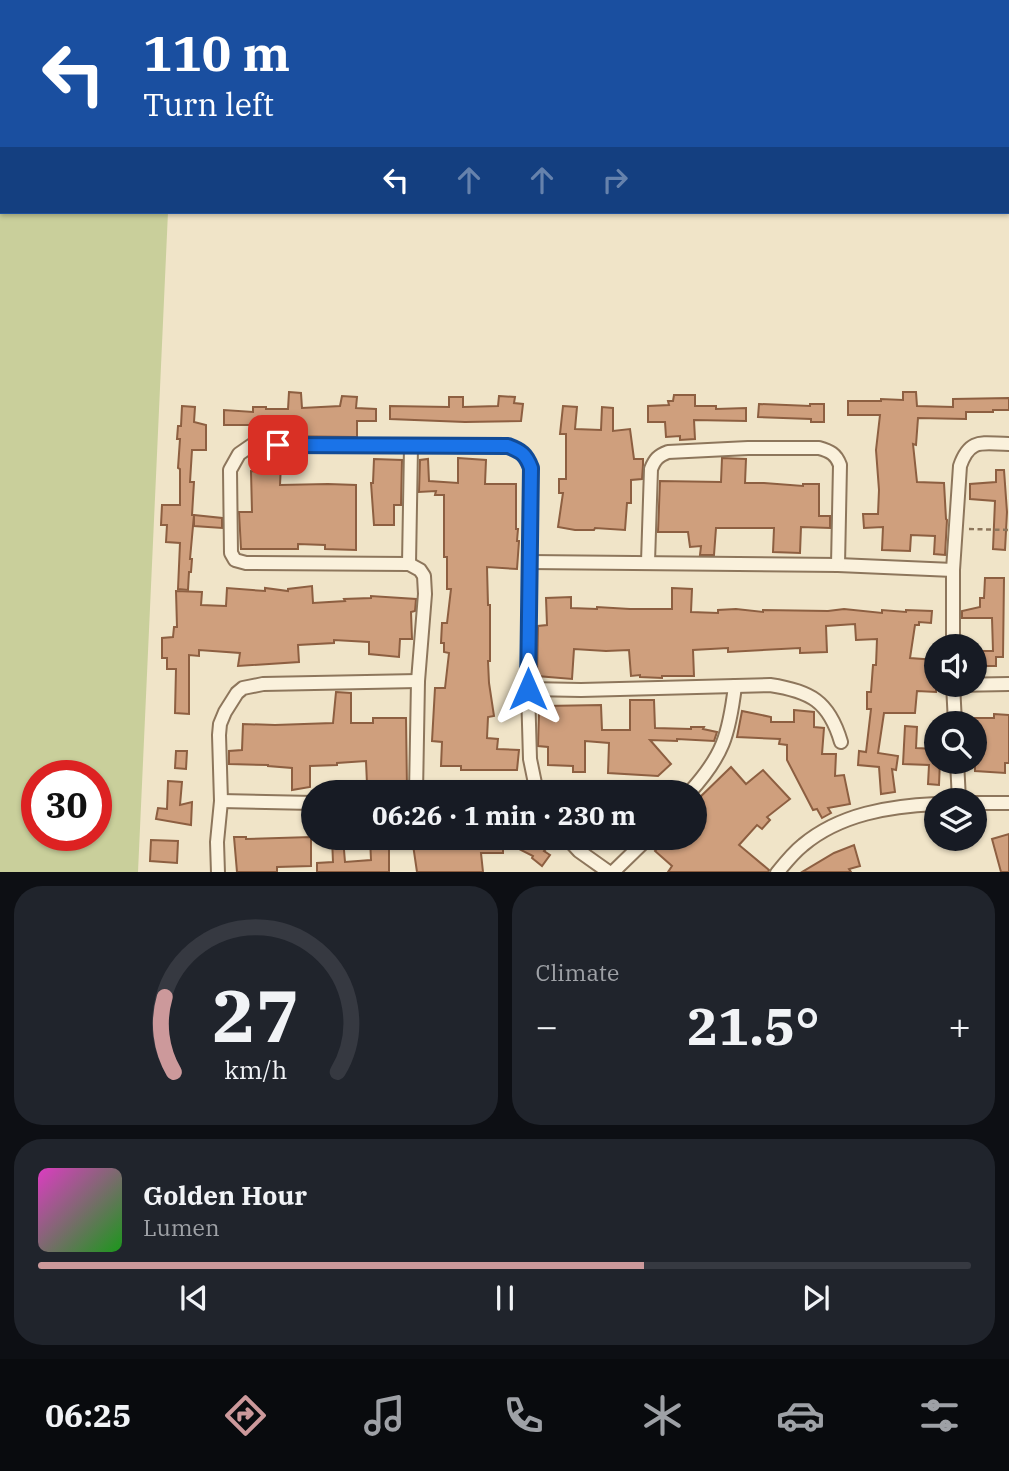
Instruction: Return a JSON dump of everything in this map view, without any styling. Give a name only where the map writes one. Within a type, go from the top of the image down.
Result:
[{"type":"street","points":[[953,634],[953,570],[960,466],[964,454],[976,444],[1009,444]]},
{"type":"street","points":[[416,780],[424,576],[420,570],[409,564],[246,563],[235,560],[231,553],[230,470],[239,454],[252,445],[508,446],[527,456],[531,468],[528,689],[530,760],[534,780]]},
{"type":"street","points":[[409,564],[411,447]]},
{"type":"street","points":[[648,562],[651,469],[659,456],[668,452],[748,448],[820,448],[836,456],[840,465],[838,565]]},
{"type":"street","points":[[529,562],[838,565],[953,570]]},
{"type":"street","points":[[218,872],[220,724],[231,701],[243,688],[263,684],[418,681]]},
{"type":"street","points":[[987,684],[1009,684]]},
{"type":"street","points":[[528,689],[770,685],[796,689],[811,696],[826,710],[837,728],[841,742]]},
{"type":"street","points":[[699,780],[719,755],[731,718],[735,686]]},
{"type":"street","points":[[221,801],[301,803]]},
{"type":"street","points":[[987,803],[1009,803]]},
{"type":"street","points":[[777,872],[804,844],[827,830],[873,811],[924,805]]},
{"type":"street","points":[[579,850],[610,872]]},
{"type":"street","points":[[612,872],[635,850]]},
{"type":"path","points":[[955,529],[1009,530]]},
{"type":"green space","points":[[0,214],[168,214],[138,872],[0,872]]},
{"type":"building","points":[[289,392],[301,393],[302,408],[340,406],[342,396],[357,397],[356,408],[376,409],[376,421],[357,421],[357,437],[273,436],[275,425],[224,425],[224,410],[253,412],[253,407],[288,409]]},
{"type":"building","points":[[903,392],[916,392],[917,406],[953,407],[953,399],[1009,398],[1009,410],[966,412],[966,419],[918,418],[916,445],[913,444],[917,482],[944,483],[947,520],[945,555],[934,554],[935,536],[911,535],[910,551],[882,550],[883,527],[864,528],[863,514],[878,514],[876,450],[880,415],[848,415],[848,401],[903,400]]},
{"type":"building","points":[[674,395],[695,395],[695,406],[716,406],[716,409],[746,408],[746,421],[694,420],[695,439],[666,437],[665,422],[648,422],[648,406],[669,405],[668,401],[673,401]]},
{"type":"building","points":[[499,396],[515,397],[514,403],[523,404],[521,421],[390,419],[390,406],[449,407],[449,397],[463,397],[463,407],[498,406]]},
{"type":"building","points":[[759,404],[824,404],[824,422],[758,417]]},
{"type":"building","points":[[182,406],[195,407],[194,422],[206,425],[206,450],[192,450],[190,482],[194,482],[194,515],[188,590],[178,589],[180,543],[166,542],[167,525],[161,525],[162,505],[180,505],[180,439],[177,439]]},
{"type":"building","points":[[563,406],[577,407],[575,429],[601,430],[602,407],[613,408],[613,431],[630,429],[634,459],[643,459],[643,465],[642,479],[631,480],[631,503],[627,503],[625,530],[575,530],[558,527],[563,493],[559,493],[559,479],[566,479],[566,434],[560,434]]},
{"type":"building","points":[[458,458],[486,460],[485,484],[516,484],[516,529],[519,541],[517,569],[487,567],[490,605],[489,683],[494,716],[488,717],[487,738],[498,739],[497,749],[519,750],[517,770],[461,770],[461,766],[441,766],[442,742],[432,741],[435,688],[445,688],[449,653],[444,652],[444,643],[441,643],[442,623],[447,623],[451,589],[447,589],[447,557],[444,557],[444,495],[435,495],[436,491],[419,492],[420,460],[428,459],[429,481],[458,483]]},
{"type":"building","points":[[722,458],[746,459],[745,483],[803,486],[819,484],[819,516],[830,516],[830,528],[801,527],[800,553],[773,552],[774,528],[716,528],[714,555],[700,555],[701,546],[690,547],[688,532],[658,532],[660,481],[721,482]]},
{"type":"building","points":[[374,459],[402,460],[401,505],[394,505],[394,525],[374,525],[371,483]]},
{"type":"building","points":[[263,463],[281,464],[280,485],[356,485],[356,550],[325,549],[325,545],[298,544],[298,549],[241,549],[239,512],[252,512],[251,471],[262,472]]},
{"type":"building","points":[[996,470],[1004,470],[1007,512],[1005,550],[993,549],[995,501],[970,499],[970,484],[996,482]]},
{"type":"building","points":[[194,515],[222,518],[222,528],[194,526]]},
{"type":"building","points":[[985,578],[1004,578],[1003,657],[996,657],[996,666],[987,666],[987,651],[993,651],[992,618],[962,618],[962,611],[980,607],[980,598],[984,598]]},
{"type":"building","points":[[312,586],[313,603],[371,596],[416,599],[415,611],[411,612],[412,639],[400,639],[399,657],[369,654],[369,642],[334,640],[334,643],[298,645],[299,662],[238,666],[240,653],[199,650],[199,656],[189,655],[189,714],[175,713],[176,669],[167,669],[167,658],[162,658],[162,638],[173,637],[174,627],[177,627],[176,591],[202,592],[201,605],[226,606],[227,588],[288,591]]},
{"type":"building","points":[[672,588],[692,589],[691,612],[718,613],[718,610],[736,609],[763,612],[844,609],[882,613],[882,610],[932,611],[931,623],[919,622],[919,625],[915,625],[910,658],[924,659],[924,691],[917,691],[915,713],[884,713],[878,753],[898,756],[896,770],[892,769],[895,792],[881,794],[879,767],[858,765],[859,751],[866,752],[871,709],[867,709],[867,692],[871,692],[877,639],[856,640],[855,624],[826,626],[827,652],[800,653],[800,648],[728,652],[728,648],[693,650],[694,676],[631,676],[629,650],[574,649],[572,679],[537,676],[538,626],[547,625],[546,598],[571,597],[571,608],[672,609]]},
{"type":"building","points":[[336,692],[351,693],[351,723],[373,723],[373,718],[406,718],[407,780],[367,780],[366,761],[337,763],[310,766],[310,780],[301,780],[301,788],[292,790],[292,768],[229,764],[229,751],[242,750],[243,724],[333,723]]},
{"type":"building","points":[[630,700],[654,700],[655,728],[704,727],[703,729],[717,732],[714,741],[650,740],[671,764],[658,776],[608,773],[609,743],[585,741],[585,772],[573,772],[573,766],[548,765],[548,747],[538,746],[539,712],[544,713],[545,706],[601,705],[602,730],[630,730]]},
{"type":"building","points":[[794,710],[814,712],[814,727],[824,728],[822,754],[836,754],[835,776],[844,775],[850,804],[828,808],[831,813],[822,818],[817,809],[813,810],[787,760],[787,745],[779,744],[780,739],[737,737],[742,711],[771,717],[771,722],[794,722]]},
{"type":"building","points":[[994,714],[1009,715],[1009,763],[1005,763],[1005,773],[987,772],[987,718],[994,718]]},
{"type":"building","points":[[905,726],[917,727],[916,748],[924,748],[924,765],[903,764]]},
{"type":"building","points":[[176,751],[187,751],[186,769],[175,768]]},
{"type":"building","points":[[731,767],[746,784],[763,770],[790,799],[767,817],[770,820],[762,829],[757,825],[739,845],[769,870],[768,872],[668,872],[672,866],[656,850],[707,850],[707,790]]},
{"type":"building","points":[[929,774],[939,774],[939,785],[928,784]]},
{"type":"building","points":[[168,781],[182,782],[180,805],[192,802],[191,825],[156,819],[158,808],[167,809]]},
{"type":"building","points":[[1009,834],[1009,872],[1001,872],[992,839]]},
{"type":"building","points":[[234,837],[301,837],[301,850],[311,850],[311,866],[277,867],[277,872],[237,872]]},
{"type":"building","points":[[151,840],[178,841],[177,863],[150,861]]},
{"type":"building","points":[[854,845],[860,866],[849,869],[851,872],[802,872],[834,853]]},
{"type":"building","points":[[332,850],[344,850],[345,862],[371,860],[371,850],[389,850],[389,872],[317,872],[317,863],[333,862]]},
{"type":"building","points":[[414,850],[503,850],[503,853],[481,853],[483,872],[417,872]]},
{"type":"building","points":[[521,850],[545,850],[550,855],[542,866],[533,856]]},
{"type":"route","points":[[278,445],[508,446],[527,456],[531,468],[528,689]]}]
